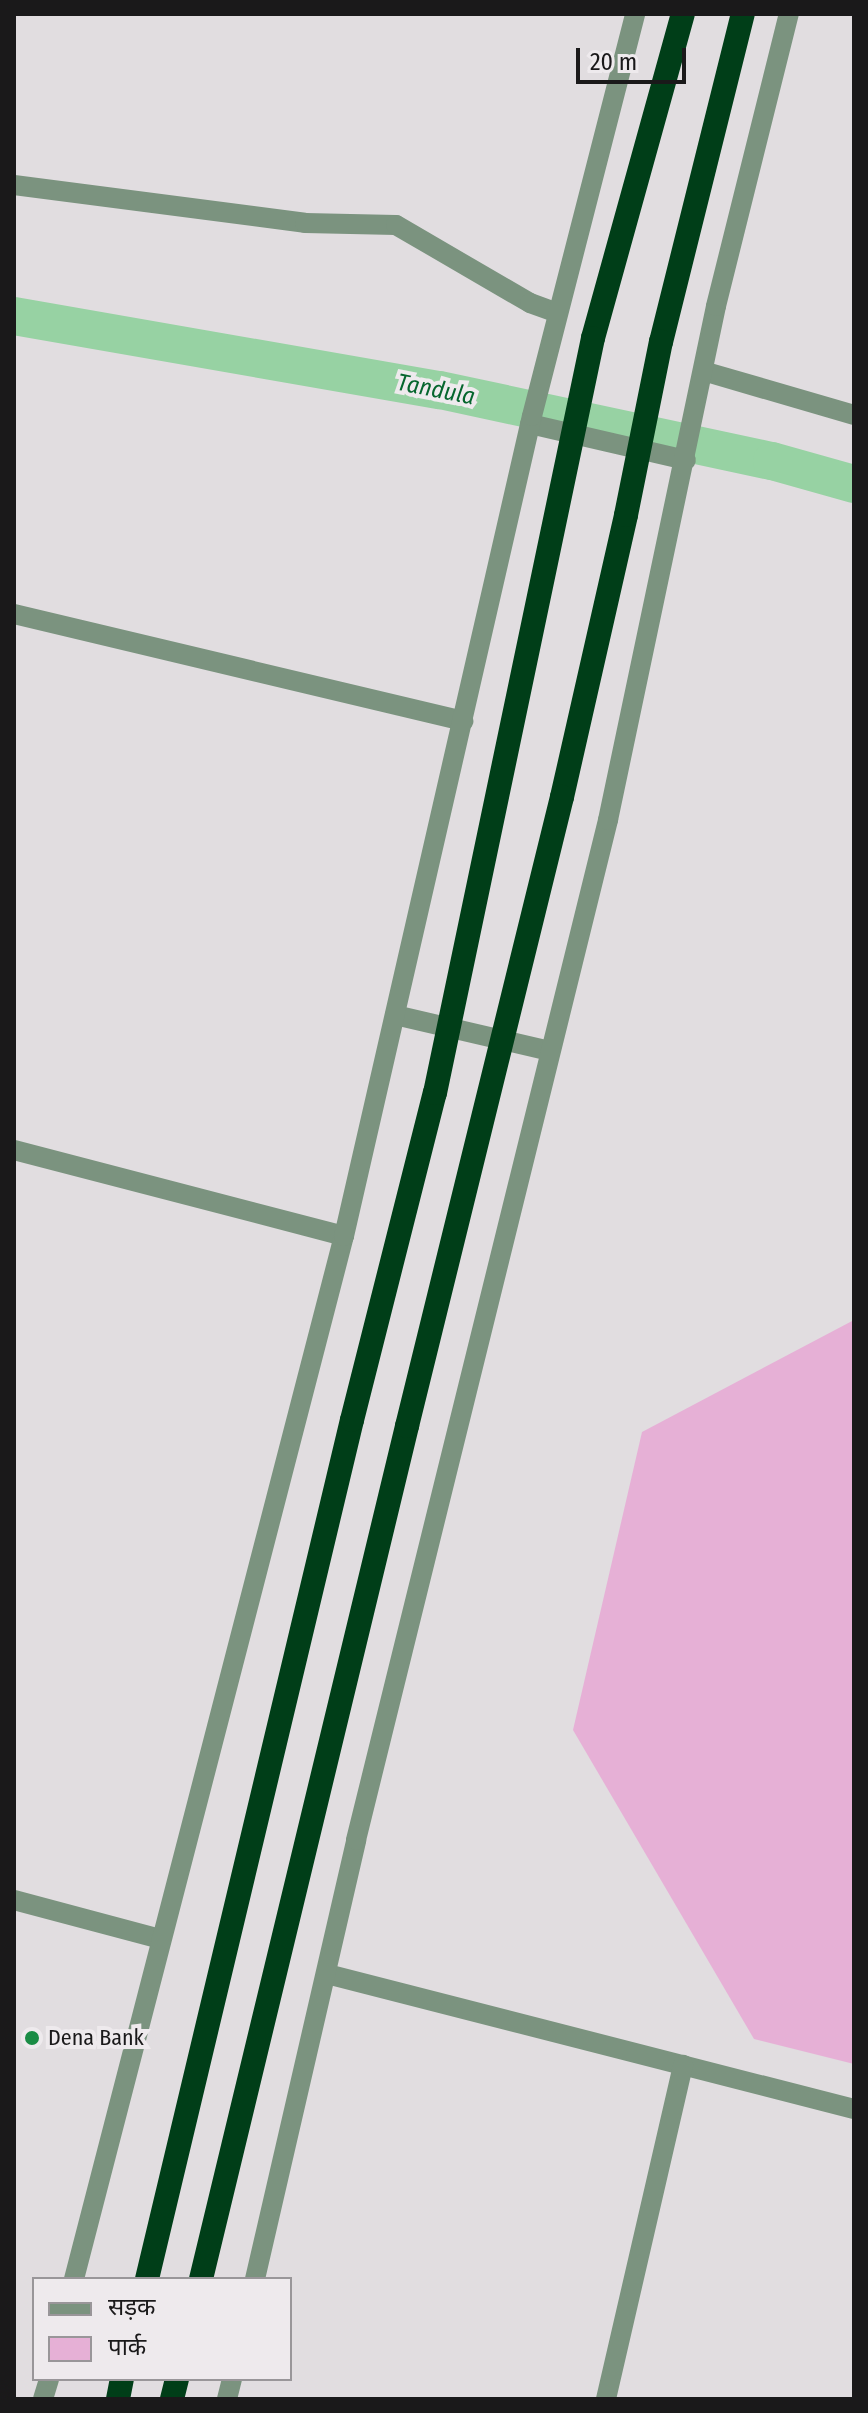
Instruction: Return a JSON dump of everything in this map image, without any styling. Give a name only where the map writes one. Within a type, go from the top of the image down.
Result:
[{"type":"highway","points":[[147,2277],[435,1093],[593,338],[683,14]]},
{"type":"highway","points":[[201,2277],[583,711],[661,342],[743,14]]},
{"type":"street","points":[[75,2277],[344,1236],[530,424],[635,14]]},
{"type":"street","points":[[255,2277],[671,540],[700,381],[789,14]]},
{"type":"street","points":[[14,185],[305,223],[396,225],[530,303],[557,313]]},
{"type":"street","points":[[700,381],[854,415]]},
{"type":"street","points":[[530,424],[686,460]]},
{"type":"street","points":[[14,614],[463,721]]},
{"type":"street","points":[[395,1015],[550,1051]]},
{"type":"street","points":[[14,1150],[344,1236]]},
{"type":"street","points":[[14,1900],[161,1939]]},
{"type":"street","points":[[327,1974],[854,2109]]},
{"type":"street","points":[[606,2399],[683,2065]]},
{"type":"green space","points":[[854,1320],[854,2064],[754,2039],[573,1730],[642,1432]]},
{"type":"waterway","name":"Tandula","points":[[14,316],[440,390],[772,461],[854,484]]},
{"type":"place","name":"Dena Bank","points":[[32,2038]]}]
